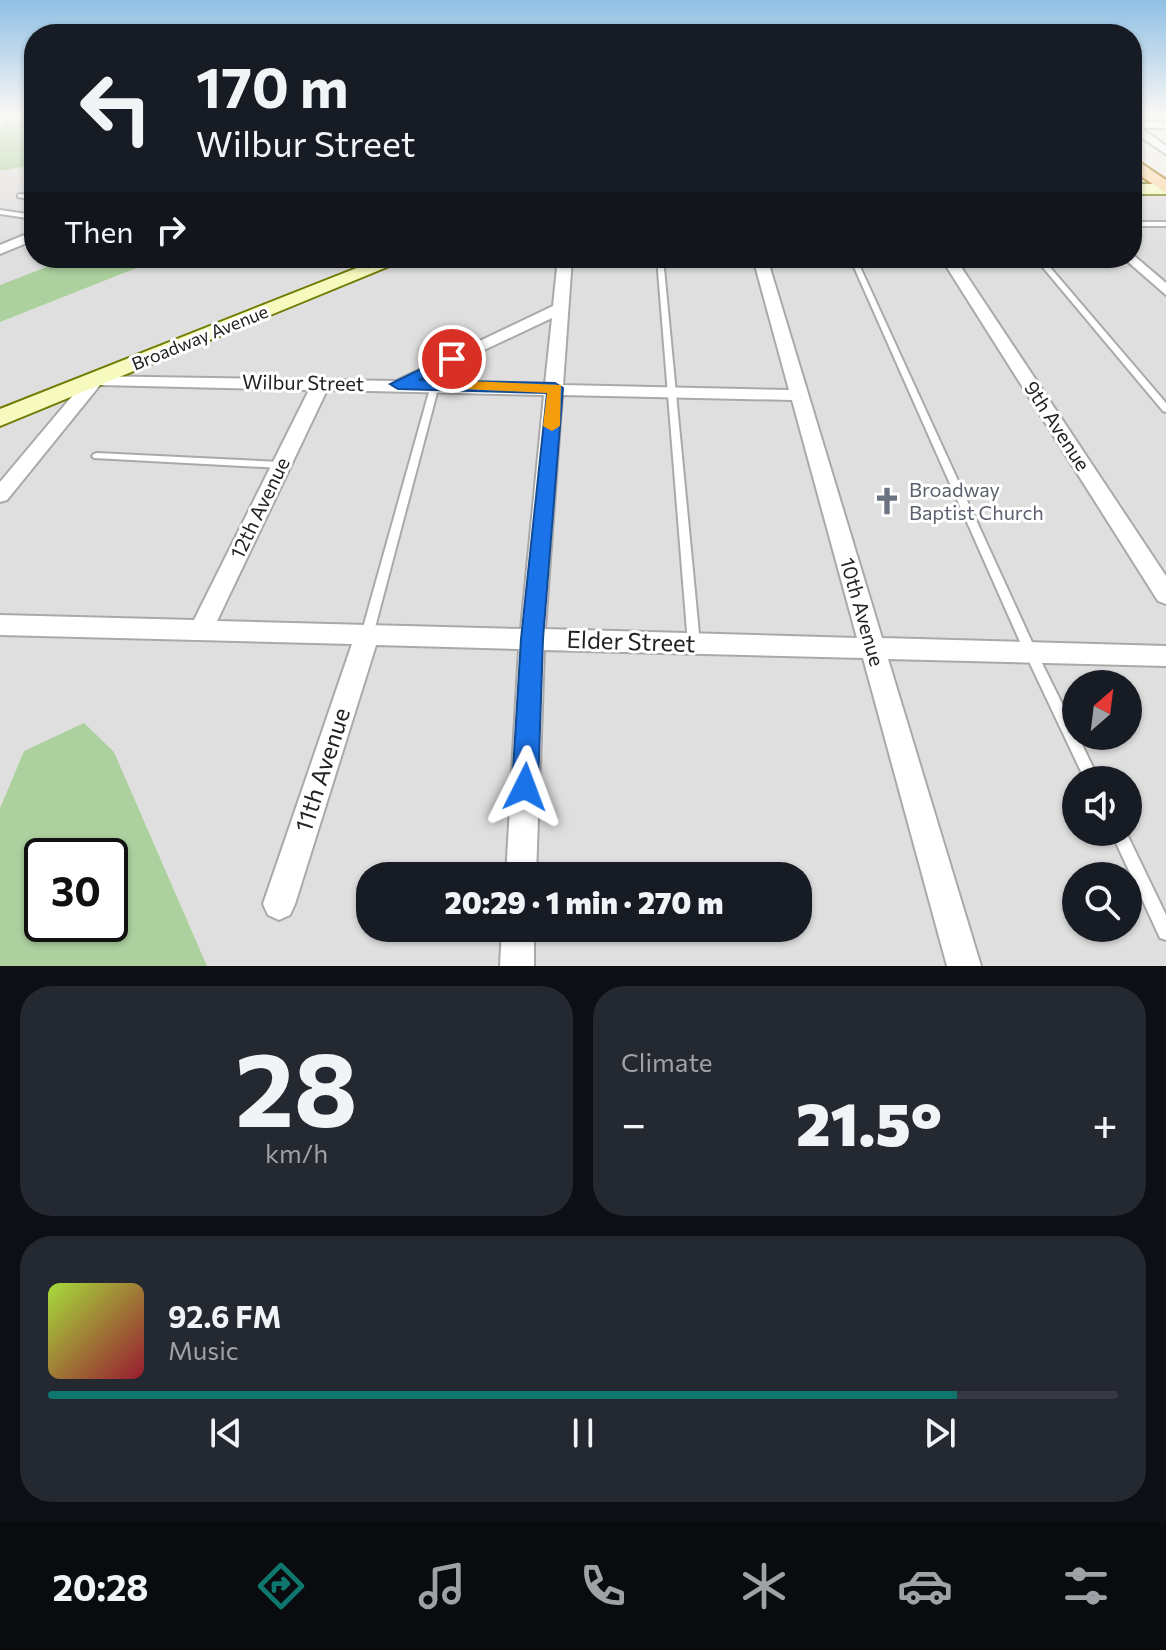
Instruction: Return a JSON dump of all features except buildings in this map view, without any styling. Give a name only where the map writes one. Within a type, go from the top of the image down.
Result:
[{"type":"main road","points":[[1142,159],[1164,183]]},
{"type":"main road","points":[[1142,169],[1164,183]]},
{"type":"main road","points":[[1142,182],[1164,183]]},
{"type":"main road","points":[[1142,187],[1164,183]]},
{"type":"main road","name":"Broadway Avenue","points":[[0,418],[91,375],[347,268]]},
{"type":"main road","name":"Broadway Avenue","points":[[0,404],[91,375],[373,268]]},
{"type":"street","points":[[0,250],[24,239]]},
{"type":"street","points":[[522,862],[532,639],[564,268]]},
{"type":"street","name":"10th Avenue","points":[[763,268],[964,966]]},
{"type":"street","name":"9th Avenue","points":[[954,268],[1166,595]]},
{"type":"street","points":[[1142,268],[1166,291]]},
{"type":"street","points":[[398,384],[560,309]]},
{"type":"street","points":[[0,495],[91,375]]},
{"type":"street","name":"Wilbur Street","points":[[91,375],[321,384],[798,395]]},
{"type":"street","name":"12th Avenue","points":[[200,632],[321,384]]},
{"type":"street","name":"Elder Street","points":[[0,625],[1166,656]]},
{"type":"street","name":"11th Avenue","points":[[279,904],[367,635]]},
{"type":"street","points":[[517,966],[518,942]]},
{"type":"lane","points":[[20,196],[24,197]]},
{"type":"lane","points":[[0,212],[24,216]]},
{"type":"lane","points":[[1142,224],[1166,224]]},
{"type":"lane","points":[[661,268],[694,644]]},
{"type":"lane","points":[[858,268],[1085,766]]},
{"type":"lane","points":[[1046,268],[1166,409]]},
{"type":"lane","points":[[367,635],[435,385]]},
{"type":"lane","points":[[97,456],[281,465]]},
{"type":"lane","points":[[1125,846],[1166,932]]},
{"type":"shaded area","points":[[24,167],[24,268],[43,268],[0,285],[0,171]]},
{"type":"shaded area","points":[[1142,170],[1166,188],[1166,966],[207,966],[114,752],[24,751],[0,808],[0,322],[137,268],[1142,268]]},
{"type":"green space","points":[[0,159],[24,159],[24,167],[0,171]]},
{"type":"green space","points":[[43,268],[137,268],[0,322],[0,285]]},
{"type":"green space","points":[[84,723],[114,752],[207,966],[0,966],[0,808],[24,751]]},
{"type":"slow traffic","points":[[469,386],[555,388],[552,426]]},
{"type":"place","name":"Broadway Baptist Church","points":[[887,501]]},
{"type":"route","points":[[452,359],[398,384],[555,388],[532,639],[525,787]]}]
